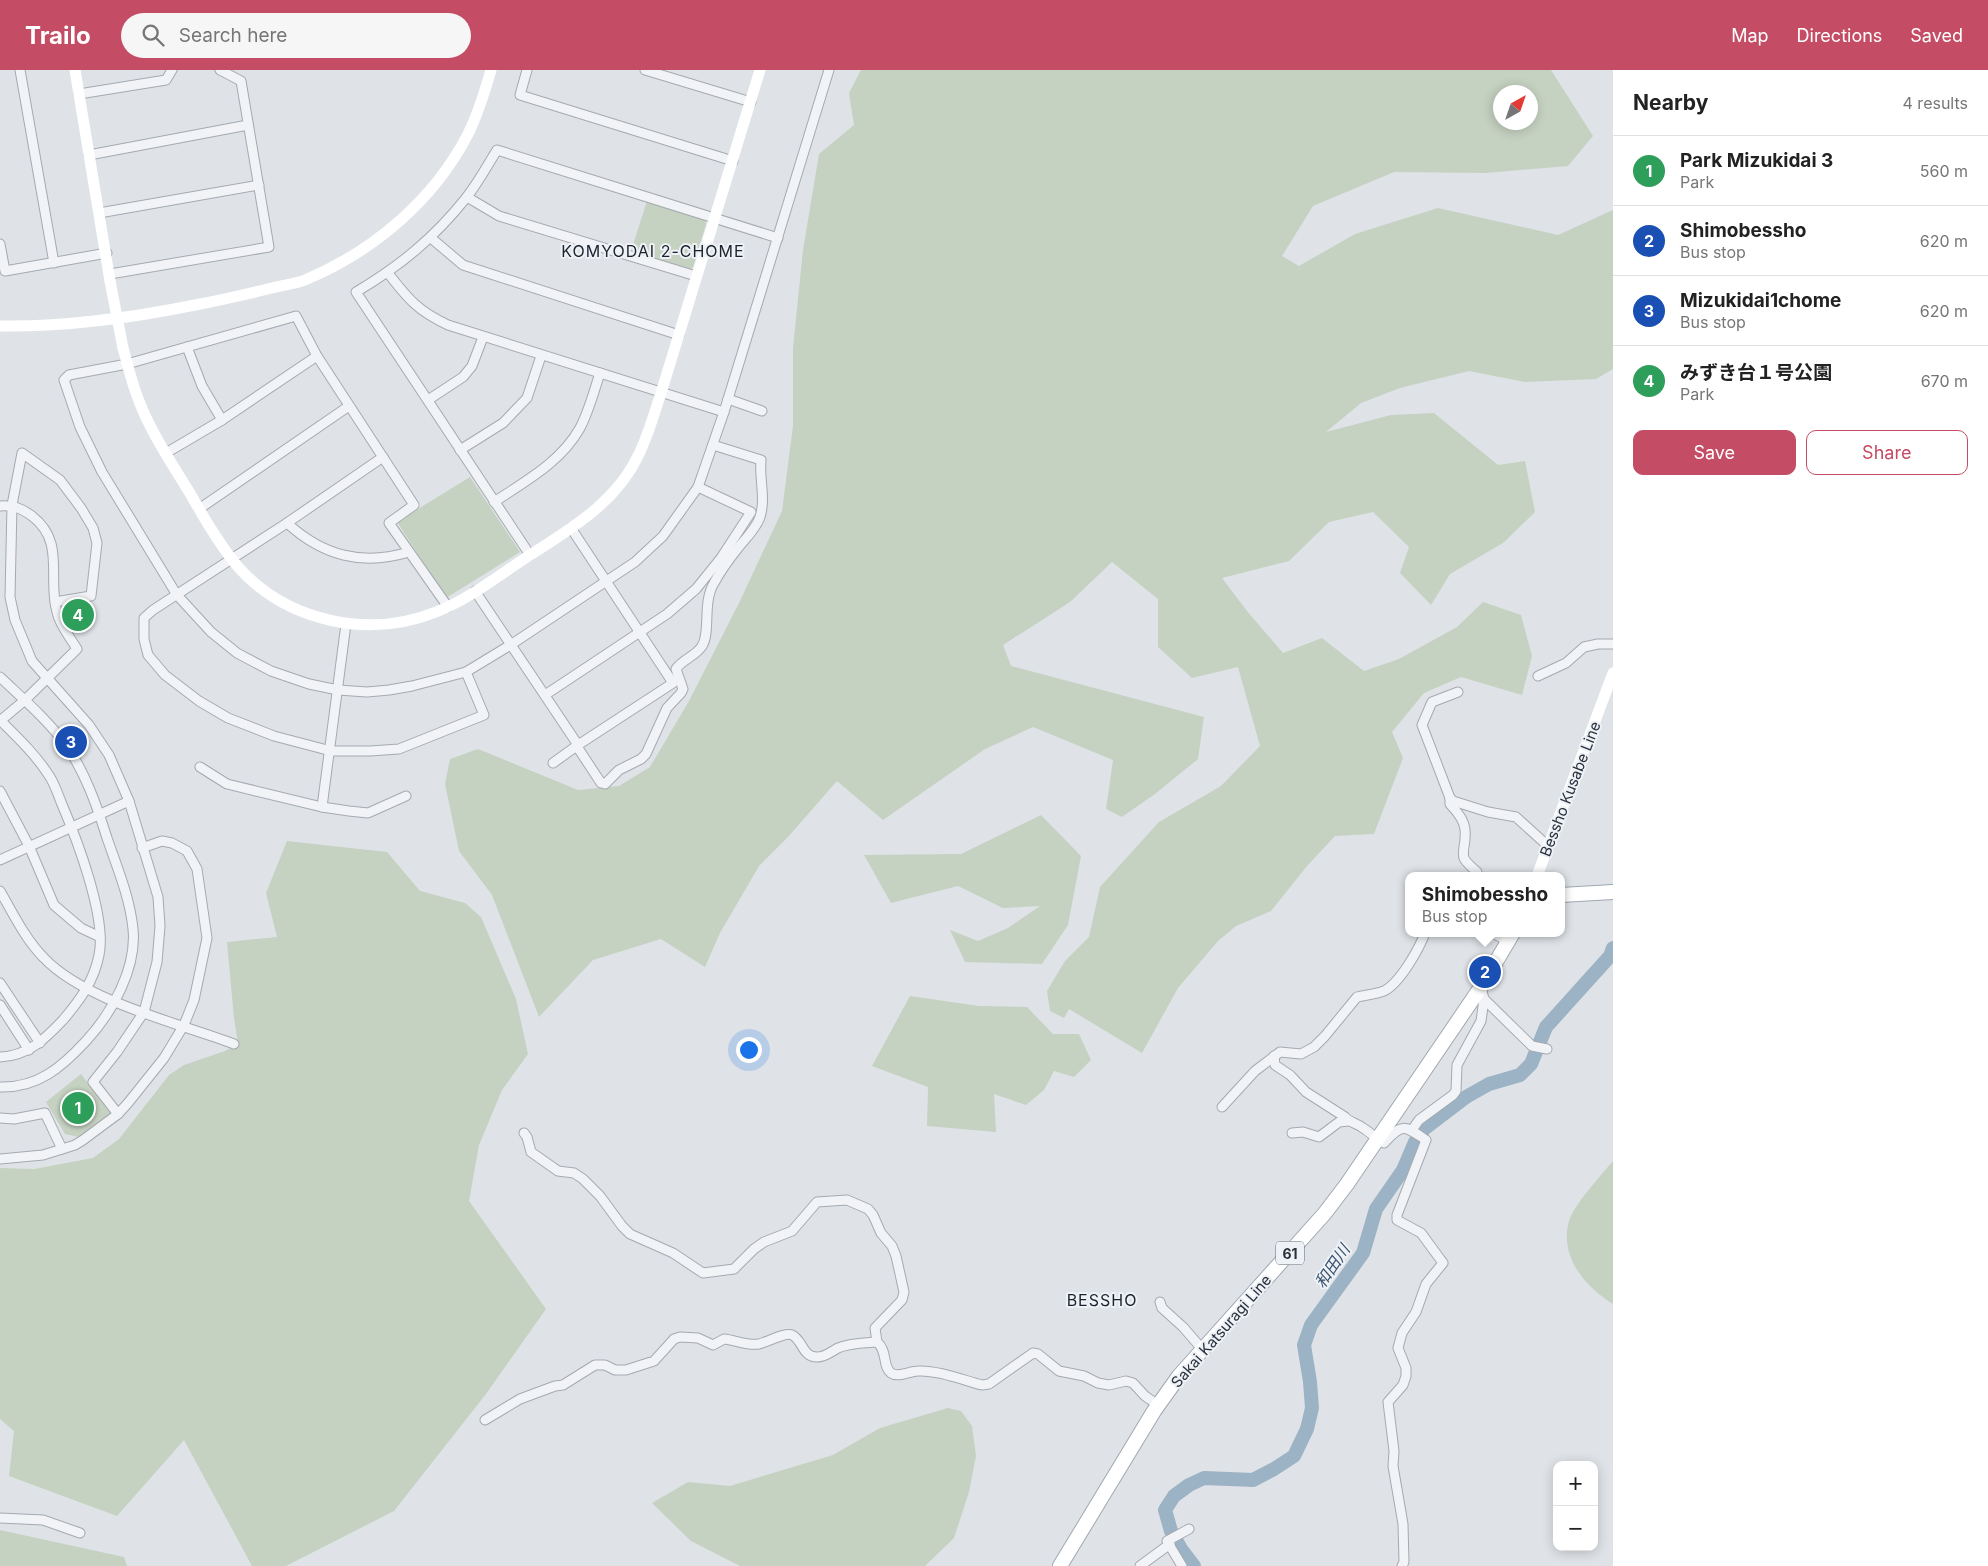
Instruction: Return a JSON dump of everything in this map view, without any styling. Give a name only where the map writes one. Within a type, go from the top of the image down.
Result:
[{"type":"main road","points":[[1565,895],[1613,892]]},
{"type":"main road","name":"Sakai Katsuragi Line","points":[[1060,1566],[1158,1405],[1179,1376],[1325,1213],[1483,993],[1511,938]]},
{"type":"street","points":[[20,70],[54,263]]},
{"type":"street","points":[[75,70],[123,348],[139,403],[199,509],[231,558],[256,584],[281,602],[309,614],[346,624],[370,625],[401,622],[422,617],[448,606],[475,591],[589,516],[623,481],[632,468],[648,433],[760,70]]},
{"type":"street","points":[[79,94],[166,80],[172,70]]},
{"type":"street","points":[[110,278],[269,246],[241,81],[220,70]]},
{"type":"street","points":[[0,326],[35,326],[153,313],[304,280],[321,272],[378,239],[421,200],[448,167],[468,133],[491,70]]},
{"type":"street","points":[[527,70],[520,95],[733,161]]},
{"type":"street","points":[[645,70],[751,102]]},
{"type":"street","points":[[448,606],[390,523],[414,505],[317,356],[296,316],[127,364],[69,375],[64,380],[80,427],[102,472],[177,595],[210,632],[236,653],[272,670],[309,684],[338,690],[367,692],[389,690],[466,672],[512,644],[635,562],[662,536],[698,486],[724,412],[829,70]]},
{"type":"street","points":[[90,155],[248,125]]},
{"type":"street","points":[[530,555],[356,292],[388,273],[431,238],[467,197],[497,150],[778,238]]},
{"type":"street","points":[[99,213],[259,185]]},
{"type":"street","points":[[467,197],[499,216],[696,276]]},
{"type":"street","points":[[431,238],[463,265],[679,335]]},
{"type":"street","points":[[0,244],[5,271],[107,253]]},
{"type":"street","points":[[388,273],[409,301],[428,316],[448,325],[482,338],[724,412]]},
{"type":"street","points":[[428,400],[462,377],[472,366],[482,338]]},
{"type":"street","points":[[187,347],[202,386],[222,420]]},
{"type":"street","points":[[166,453],[222,420],[317,356]]},
{"type":"street","points":[[460,450],[503,422],[527,398],[541,356]]},
{"type":"street","points":[[494,502],[556,459],[574,437],[586,415],[600,373]]},
{"type":"street","points":[[728,399],[762,411]]},
{"type":"street","points":[[199,509],[349,406]]},
{"type":"street","points":[[475,591],[512,644],[578,745],[578,748],[601,782],[605,784],[619,770],[641,759],[646,754],[667,708],[681,693],[683,688],[676,669],[701,648],[705,638],[706,608],[709,592],[714,582],[759,520],[762,509],[761,460],[713,445]]},
{"type":"street","points":[[55,602],[91,596],[97,543],[93,528],[60,480],[22,453],[12,505],[10,597],[13,612],[32,662],[89,725],[109,755],[129,801],[158,897],[160,926],[157,962],[144,1012],[117,1052],[93,1082],[118,1114]]},
{"type":"street","points":[[383,457],[287,523],[153,610],[144,618],[144,639],[148,655],[165,675],[199,701],[236,723],[274,736],[331,751],[399,749],[484,715],[466,672]]},
{"type":"street","points":[[545,695],[667,614],[696,589],[722,558],[751,512],[698,486]]},
{"type":"street","points":[[0,506],[12,505],[27,512],[39,522],[49,537],[54,556],[57,613],[77,649],[47,680],[0,721],[34,754],[49,776],[72,827],[97,911],[100,937],[100,953],[94,974],[85,994],[40,1043],[29,1050],[12,1056],[0,1057]]},
{"type":"street","points":[[287,523],[317,546],[349,556],[364,559],[389,558],[409,552]]},
{"type":"street","points":[[553,763],[673,682],[571,528]]},
{"type":"street","points":[[322,807],[331,751],[346,624]]},
{"type":"street","points":[[1538,676],[1566,663],[1584,647],[1598,644],[1613,644]]},
{"type":"street","name":"Bessho Kusabe Line","points":[[1538,872],[1613,673]]},
{"type":"street","points":[[0,677],[25,700],[66,745],[83,775],[100,814],[126,897],[133,930],[130,958],[116,1002],[104,1022],[68,1060],[49,1076],[30,1084],[0,1087]]},
{"type":"street","points":[[1458,692],[1432,702],[1422,725],[1450,798],[1450,804],[1459,813],[1465,830],[1464,859],[1477,872]]},
{"type":"street","points":[[200,767],[228,784],[322,807],[368,813],[406,796]]},
{"type":"street","points":[[0,791],[29,846],[54,905],[81,928],[100,937]]},
{"type":"street","points":[[1450,798],[1453,801],[1488,812],[1516,816],[1548,846]]},
{"type":"street","points":[[0,860],[129,801]]},
{"type":"street","points":[[0,1159],[43,1155],[62,1150],[82,1140],[118,1114],[164,1058],[184,1026],[194,1000],[207,938],[196,870],[187,852],[172,843],[162,841],[142,848]]},
{"type":"street","points":[[0,891],[30,942],[58,970],[87,988],[116,1002],[234,1044]]},
{"type":"street","points":[[1222,1108],[1255,1071],[1274,1056],[1280,1052],[1302,1054],[1307,1052],[1325,1036],[1357,997],[1382,992],[1390,988],[1417,952],[1423,937]]},
{"type":"street","points":[[0,983],[40,1043]]},
{"type":"street","points":[[1483,993],[1532,1046],[1547,1049]]},
{"type":"street","points":[[1412,1130],[1419,1120],[1456,1091],[1457,1065],[1481,1021],[1483,993]]},
{"type":"street","points":[[0,1005],[29,1050]]},
{"type":"street","points":[[1274,1056],[1275,1065],[1290,1075],[1306,1092],[1345,1116],[1348,1121]]},
{"type":"street","points":[[0,1118],[14,1118],[46,1113],[62,1150]]},
{"type":"street","points":[[1292,1133],[1303,1132],[1319,1137],[1339,1122],[1348,1121],[1362,1127],[1377,1140],[1384,1143],[1397,1129],[1402,1128],[1412,1130],[1426,1140],[1397,1215],[1398,1220],[1422,1233],[1443,1263],[1426,1284],[1416,1312],[1402,1334],[1398,1348],[1406,1368],[1406,1376],[1403,1385],[1388,1402],[1394,1466],[1403,1524],[1404,1562],[1402,1566]]},
{"type":"street","points":[[524,1133],[528,1137],[531,1152],[558,1170],[574,1173],[583,1179],[600,1196],[630,1234],[673,1252],[703,1273],[734,1269],[754,1248],[792,1231],[817,1202],[847,1200],[868,1209],[881,1233],[892,1246],[904,1292],[902,1300],[875,1328],[877,1342],[881,1346],[887,1367],[891,1373],[896,1375],[918,1371],[930,1372],[982,1385],[989,1384],[1033,1353],[1038,1354],[1059,1372],[1084,1376],[1098,1383],[1109,1385],[1126,1381],[1133,1383],[1145,1396],[1158,1405]]},
{"type":"street","points":[[1160,1302],[1162,1308],[1183,1327],[1203,1350]]},
{"type":"street","points":[[485,1420],[520,1399],[555,1386],[563,1386],[595,1365],[605,1365],[615,1370],[626,1370],[654,1361],[674,1339],[680,1337],[698,1338],[710,1345],[724,1339],[760,1344],[789,1334],[794,1335],[806,1353],[813,1357],[830,1354],[838,1348],[877,1342]]},
{"type":"street","points":[[0,1518],[43,1520],[80,1533]]},
{"type":"street","points":[[1182,1566],[1167,1541],[1190,1529]]},
{"type":"street","points":[[1140,1566],[1170,1544]]},
{"type":"green space","points":[[861,70],[1551,70],[1593,136],[1568,166],[1485,173],[1394,172],[1313,206],[1282,256],[1299,266],[1355,234],[1438,208],[1558,235],[1613,210],[1613,369],[1596,379],[1525,382],[1469,371],[1400,388],[1361,403],[1326,432],[1391,415],[1434,413],[1498,465],[1525,461],[1535,512],[1503,543],[1450,574],[1431,605],[1400,573],[1409,547],[1373,512],[1329,522],[1289,561],[1222,578],[1283,653],[1322,638],[1364,671],[1399,659],[1457,627],[1483,602],[1521,615],[1532,656],[1522,695],[1461,677],[1424,693],[1392,732],[1403,758],[1374,834],[1335,836],[1307,866],[1271,911],[1236,926],[1218,941],[1178,988],[1142,1053],[1069,1009],[1064,1018],[1050,1011],[1047,991],[1065,961],[1089,937],[1100,887],[1159,822],[1221,786],[1260,746],[1238,667],[1192,678],[1158,647],[1158,599],[1112,562],[1070,602],[1003,645],[1011,666],[1204,717],[1198,759],[1155,794],[1122,817],[1106,809],[1113,760],[1033,727],[985,749],[883,820],[837,781],[788,837],[759,866],[720,933],[705,967],[661,939],[593,960],[539,1017],[492,895],[459,851],[445,784],[450,759],[478,749],[578,790],[619,786],[650,767],[689,701],[740,601],[782,511],[793,426],[793,348],[803,250],[819,154],[854,125],[849,93]]},
{"type":"green space","points":[[647,201],[705,220],[706,224],[693,267],[689,270],[631,251]]},
{"type":"green space","points":[[470,477],[520,552],[446,598],[397,522]]},
{"type":"green space","points":[[1041,815],[1081,856],[1068,925],[1042,964],[965,962],[950,930],[978,941],[1008,928],[1040,906],[1003,908],[958,886],[891,903],[864,855],[961,854]]},
{"type":"green space","points":[[287,841],[387,852],[420,891],[465,903],[481,917],[516,999],[528,1054],[502,1090],[479,1145],[469,1201],[546,1309],[486,1394],[394,1511],[286,1566],[252,1566],[184,1440],[117,1516],[9,1476],[14,1431],[0,1419],[0,1168],[34,1169],[93,1158],[119,1139],[169,1075],[184,1065],[225,1051],[238,1043],[227,942],[277,937],[266,893]]},
{"type":"green space","points":[[910,996],[979,1006],[1027,1007],[1053,1034],[1079,1034],[1091,1060],[1074,1077],[1054,1071],[1044,1090],[1026,1105],[994,1094],[996,1132],[927,1126],[928,1087],[872,1066]]},
{"type":"green space","points":[[81,1074],[112,1115],[79,1137],[65,1134],[46,1102]]},
{"type":"green space","points":[[1613,1161],[1613,1304],[1593,1289],[1577,1269],[1571,1258],[1567,1234],[1569,1221],[1576,1207]]},
{"type":"green space","points":[[948,1408],[961,1411],[972,1426],[976,1456],[969,1492],[954,1538],[925,1566],[740,1566],[691,1541],[652,1503],[688,1482],[730,1486],[833,1455],[880,1428]]},
{"type":"green space","points":[[0,1530],[124,1557],[127,1566],[0,1566]]},
{"type":"waterway","name":"和田川","points":[[1194,1566],[1181,1549],[1171,1531],[1165,1510],[1174,1496],[1189,1485],[1204,1478],[1253,1480],[1294,1456],[1307,1429],[1312,1408],[1304,1345],[1311,1325],[1363,1253],[1376,1209],[1403,1170],[1415,1142],[1424,1129],[1466,1097],[1489,1084],[1520,1075],[1531,1064],[1546,1027],[1610,956],[1613,948]]},
{"type":"place","name":"みずき台１号公園","points":[[78,615]]},
{"type":"place","name":"Mizukidai1chome","points":[[71,742]]},
{"type":"place","name":"Shimobessho","points":[[1485,972]]},
{"type":"place","name":"Park Mizukidai 3","points":[[78,1108]]},
{"type":"district","name":"KOMYODAI 2-CHOME","points":[[653,251]]},
{"type":"district","name":"BESSHO","points":[[1102,1300]]}]
